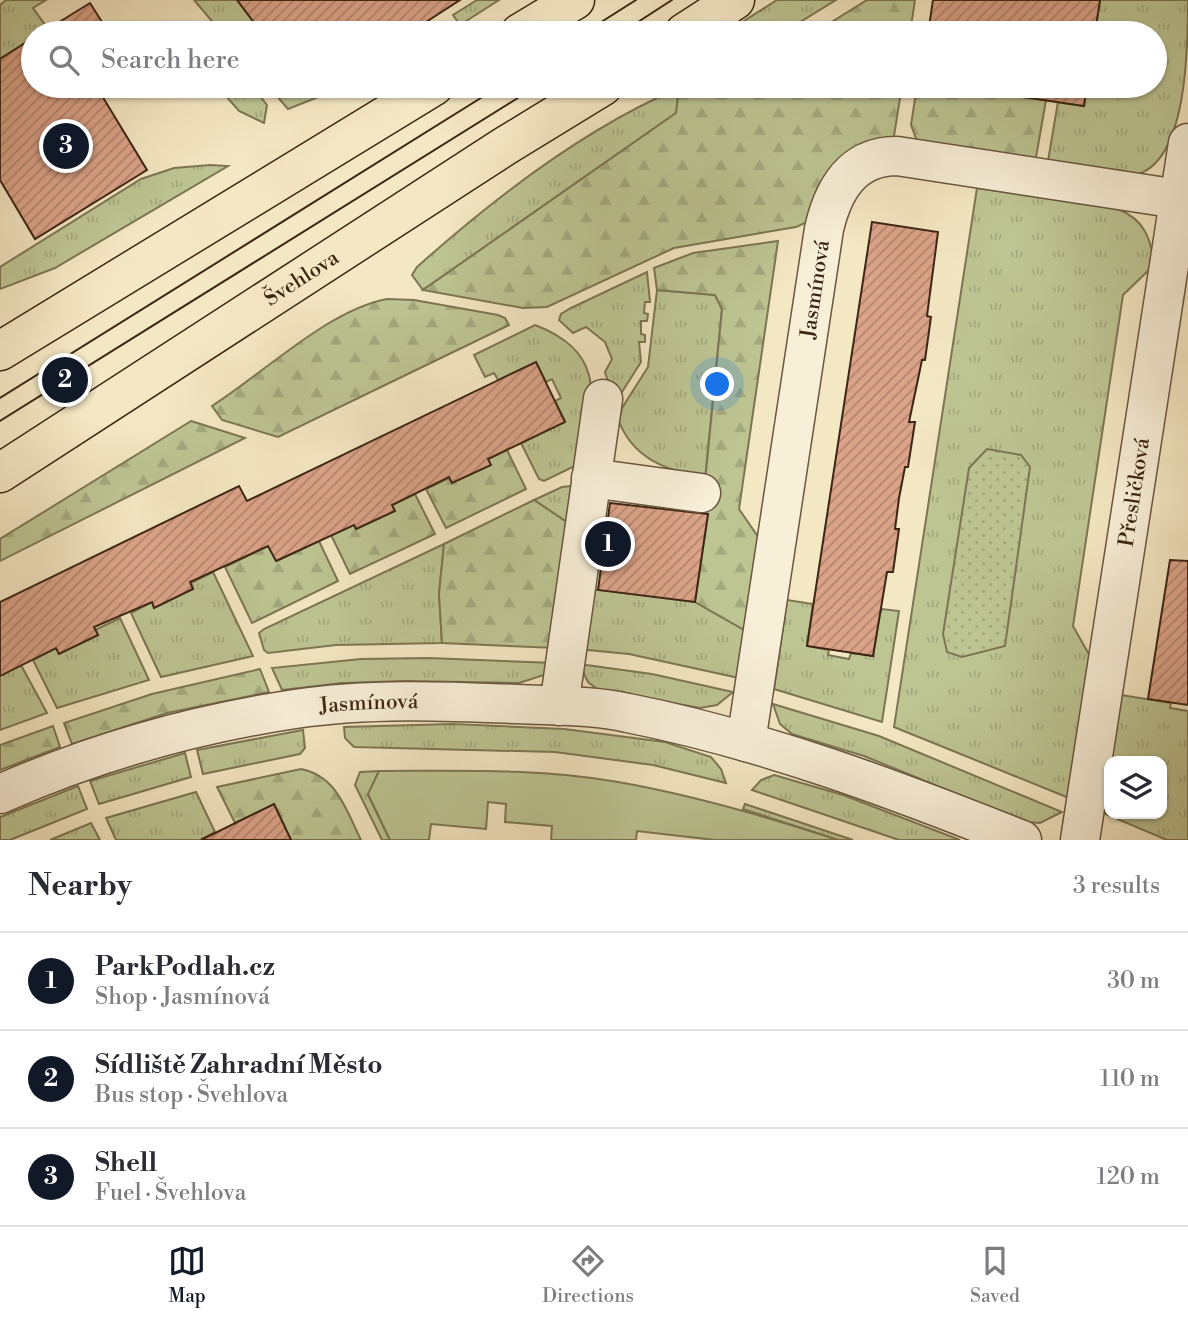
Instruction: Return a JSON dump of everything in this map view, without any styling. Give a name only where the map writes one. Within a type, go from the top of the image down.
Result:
[{"type":"main road","points":[[540,21],[575,0]]},
{"type":"main road","points":[[703,21],[735,0]]},
{"type":"main road","points":[[0,351],[414,98]]},
{"type":"main road","name":"Švehlova","points":[[0,473],[583,98]]},
{"type":"street","name":"Přesličková","points":[[1080,840],[1188,143]]},
{"type":"street","name":"Jasmínová","points":[[746,742],[824,229],[840,183],[870,160],[897,156],[1178,199]]},
{"type":"street","points":[[559,706],[603,399]]},
{"type":"street","points":[[591,478],[701,493]]},
{"type":"street","name":"Jasmínová","points":[[0,794],[76,765],[143,744],[295,709],[412,701],[559,706],[625,712],[746,742],[856,777],[1022,840]]},
{"type":"green space","points":[[6,0],[46,0],[33,8],[42,21],[21,21],[21,46],[0,59],[0,5]]},
{"type":"green space","points":[[194,0],[237,0],[253,21],[212,21]]},
{"type":"green space","points":[[477,0],[499,0],[466,21],[457,21],[453,15]]},
{"type":"green space","points":[[777,0],[836,0],[802,21],[744,21]]},
{"type":"green space","points":[[867,0],[915,0],[912,21],[833,21]]},
{"type":"green space","points":[[1100,0],[1188,0],[1185,72],[1175,127],[1165,150],[1152,166],[1134,175],[1105,173],[1048,161],[1058,102],[1084,106],[1085,98],[1167,98],[1167,21],[1097,21]]},
{"type":"green space","points":[[228,98],[261,98],[267,105],[264,123],[239,111]]},
{"type":"green space","points":[[278,98],[316,98],[288,109]]},
{"type":"green space","points":[[657,98],[678,98],[676,113],[423,290],[412,275],[417,267],[477,216],[575,144]]},
{"type":"green space","points":[[678,98],[900,98],[893,142],[805,223],[796,227],[674,248],[547,307],[523,308],[423,290],[676,113]]},
{"type":"green space","points":[[915,98],[1046,100],[1035,163],[917,141],[911,125]]},
{"type":"green space","points":[[228,166],[55,268],[0,289],[0,267],[141,179],[174,168]]},
{"type":"green space","points":[[977,188],[1118,209],[1135,219],[1145,231],[1153,256],[1154,265],[1123,295],[1073,626],[1091,658],[1069,798],[894,727]]},
{"type":"green space","points":[[778,241],[739,509],[761,541],[746,631],[695,602],[708,514],[702,512],[722,309],[715,295],[657,290],[654,268],[693,253]]},
{"type":"green space","points":[[647,272],[650,302],[645,302],[644,313],[648,314],[647,321],[641,321],[641,334],[645,335],[645,342],[639,342],[641,362],[615,403],[605,372],[612,359],[605,342],[586,327],[573,333],[559,320],[561,314],[571,308]]},
{"type":"green space","points":[[657,290],[715,295],[722,309],[705,479],[651,460],[631,443],[617,416],[648,367]]},
{"type":"green space","points":[[387,299],[414,300],[498,315],[505,318],[509,325],[278,437],[222,420],[212,406],[319,329],[365,305]]},
{"type":"green space","points":[[535,325],[558,336],[575,349],[585,364],[590,380],[590,418],[583,462],[544,481],[539,479],[521,443],[565,421],[555,401],[561,398],[552,379],[546,382],[536,362],[498,380],[494,373],[485,377],[474,355]]},
{"type":"green space","points":[[191,421],[245,438],[0,561],[0,539]]},
{"type":"green space","points":[[987,449],[1021,455],[1030,467],[1005,646],[962,657],[947,652],[943,634],[969,468]]},
{"type":"green space","points":[[507,450],[526,489],[446,528],[426,489],[449,478],[452,483],[490,465],[488,459]]},
{"type":"green space","points":[[581,485],[574,527],[534,500],[562,487]]},
{"type":"green space","points":[[415,494],[435,534],[350,574],[331,535],[354,524],[357,529],[394,511],[392,505]]},
{"type":"green space","points":[[534,500],[574,527],[556,648],[442,643],[439,594],[444,544]]},
{"type":"green space","points":[[319,541],[338,581],[252,623],[225,567],[268,546],[277,561]]},
{"type":"green space","points":[[444,544],[439,594],[442,643],[336,645],[268,653],[264,650],[259,633],[264,629]]},
{"type":"green space","points":[[213,572],[253,656],[161,677],[131,613],[152,602],[154,607],[193,589],[191,583]]},
{"type":"green space","points":[[584,588],[695,602],[746,631],[739,678],[629,654],[578,649]]},
{"type":"green space","points":[[787,600],[813,604],[807,646],[829,650],[828,655],[849,659],[851,653],[873,656],[882,609],[899,611],[882,722],[774,689]]},
{"type":"green space","points":[[120,618],[149,680],[57,708],[33,660],[56,648],[59,654],[98,635],[95,630]]},
{"type":"green space","points":[[429,658],[554,663],[544,675],[519,683],[405,681],[342,683],[282,690],[272,668],[361,659]]},
{"type":"green space","points":[[579,664],[652,674],[733,692],[717,705],[700,708],[597,689],[588,682]]},
{"type":"green space","points":[[21,665],[47,713],[0,730],[0,676]]},
{"type":"green space","points":[[260,669],[269,692],[167,713],[72,744],[64,723],[152,694]]},
{"type":"green space","points":[[1121,695],[1171,703],[1170,708],[1188,711],[1188,840],[1167,840],[1117,819],[1167,819],[1167,756],[1112,756]]},
{"type":"green space","points":[[773,704],[879,736],[1062,812],[1040,823],[1026,822],[864,756],[792,734],[780,724]]},
{"type":"green space","points":[[453,724],[564,729],[665,742],[711,757],[721,769],[726,783],[653,765],[555,752],[354,747],[345,738],[344,727]]},
{"type":"green space","points":[[53,726],[60,747],[0,770],[0,745]]},
{"type":"green space","points":[[303,730],[305,748],[300,754],[203,774],[197,750]]},
{"type":"green space","points":[[185,753],[191,777],[99,804],[90,781]]},
{"type":"green space","points":[[301,769],[313,773],[332,787],[345,806],[361,840],[291,840],[274,804],[235,823],[217,787]]},
{"type":"green space","points":[[379,771],[368,795],[390,840],[382,840],[355,785],[360,772]]},
{"type":"green space","points":[[379,771],[499,771],[588,778],[646,787],[701,800],[838,840],[715,840],[637,831],[636,840],[551,840],[552,826],[505,822],[506,804],[488,802],[486,829],[431,824],[429,840],[390,840],[368,794]]},
{"type":"green space","points":[[774,775],[843,795],[960,840],[899,840],[752,790],[761,780]]},
{"type":"green space","points":[[78,786],[87,809],[10,840],[0,840],[0,817]]},
{"type":"green space","points":[[196,792],[215,832],[200,840],[116,840],[106,818]]},
{"type":"green space","points":[[745,804],[853,840],[838,840],[743,809]]},
{"type":"green space","points":[[91,823],[100,840],[50,840]]},
{"type":"building","points":[[237,0],[460,0],[428,21],[253,21]]},
{"type":"building","points":[[933,0],[1100,0],[1097,21],[930,21]]},
{"type":"building","points":[[90,3],[101,21],[61,21]]},
{"type":"building","points":[[21,46],[21,98],[103,98],[147,170],[35,239],[0,180],[0,59]]},
{"type":"building","points":[[1030,98],[1085,98],[1084,106]]},
{"type":"building","points":[[872,222],[938,232],[927,316],[931,317],[925,360],[922,360],[909,422],[915,422],[908,467],[905,467],[899,498],[895,529],[899,529],[893,572],[887,572],[873,656],[807,646]]},
{"type":"building","points":[[536,362],[565,422],[488,459],[491,465],[452,483],[449,477],[392,505],[395,511],[356,529],[354,525],[276,561],[268,546],[190,582],[193,589],[154,608],[152,602],[94,627],[98,635],[59,654],[56,648],[0,676],[0,602],[239,486],[247,501]]},
{"type":"building","points":[[610,503],[708,514],[695,602],[598,590]]},
{"type":"building","points":[[1170,560],[1188,561],[1188,705],[1148,699]]},
{"type":"building","points":[[274,804],[291,840],[201,840]]},
{"type":"tram line","points":[[603,21],[636,0]]},
{"type":"tram line","points":[[640,21],[672,0]]},
{"type":"tram line","points":[[0,398],[481,98]]},
{"type":"tram line","points":[[0,421],[518,98]]},
{"type":"place","name":"Shell","points":[[66,146]]},
{"type":"place","name":"Sídliště Zahradní Město","points":[[65,380]]},
{"type":"place","name":"ParkPodlah.cz","points":[[608,544]]}]
